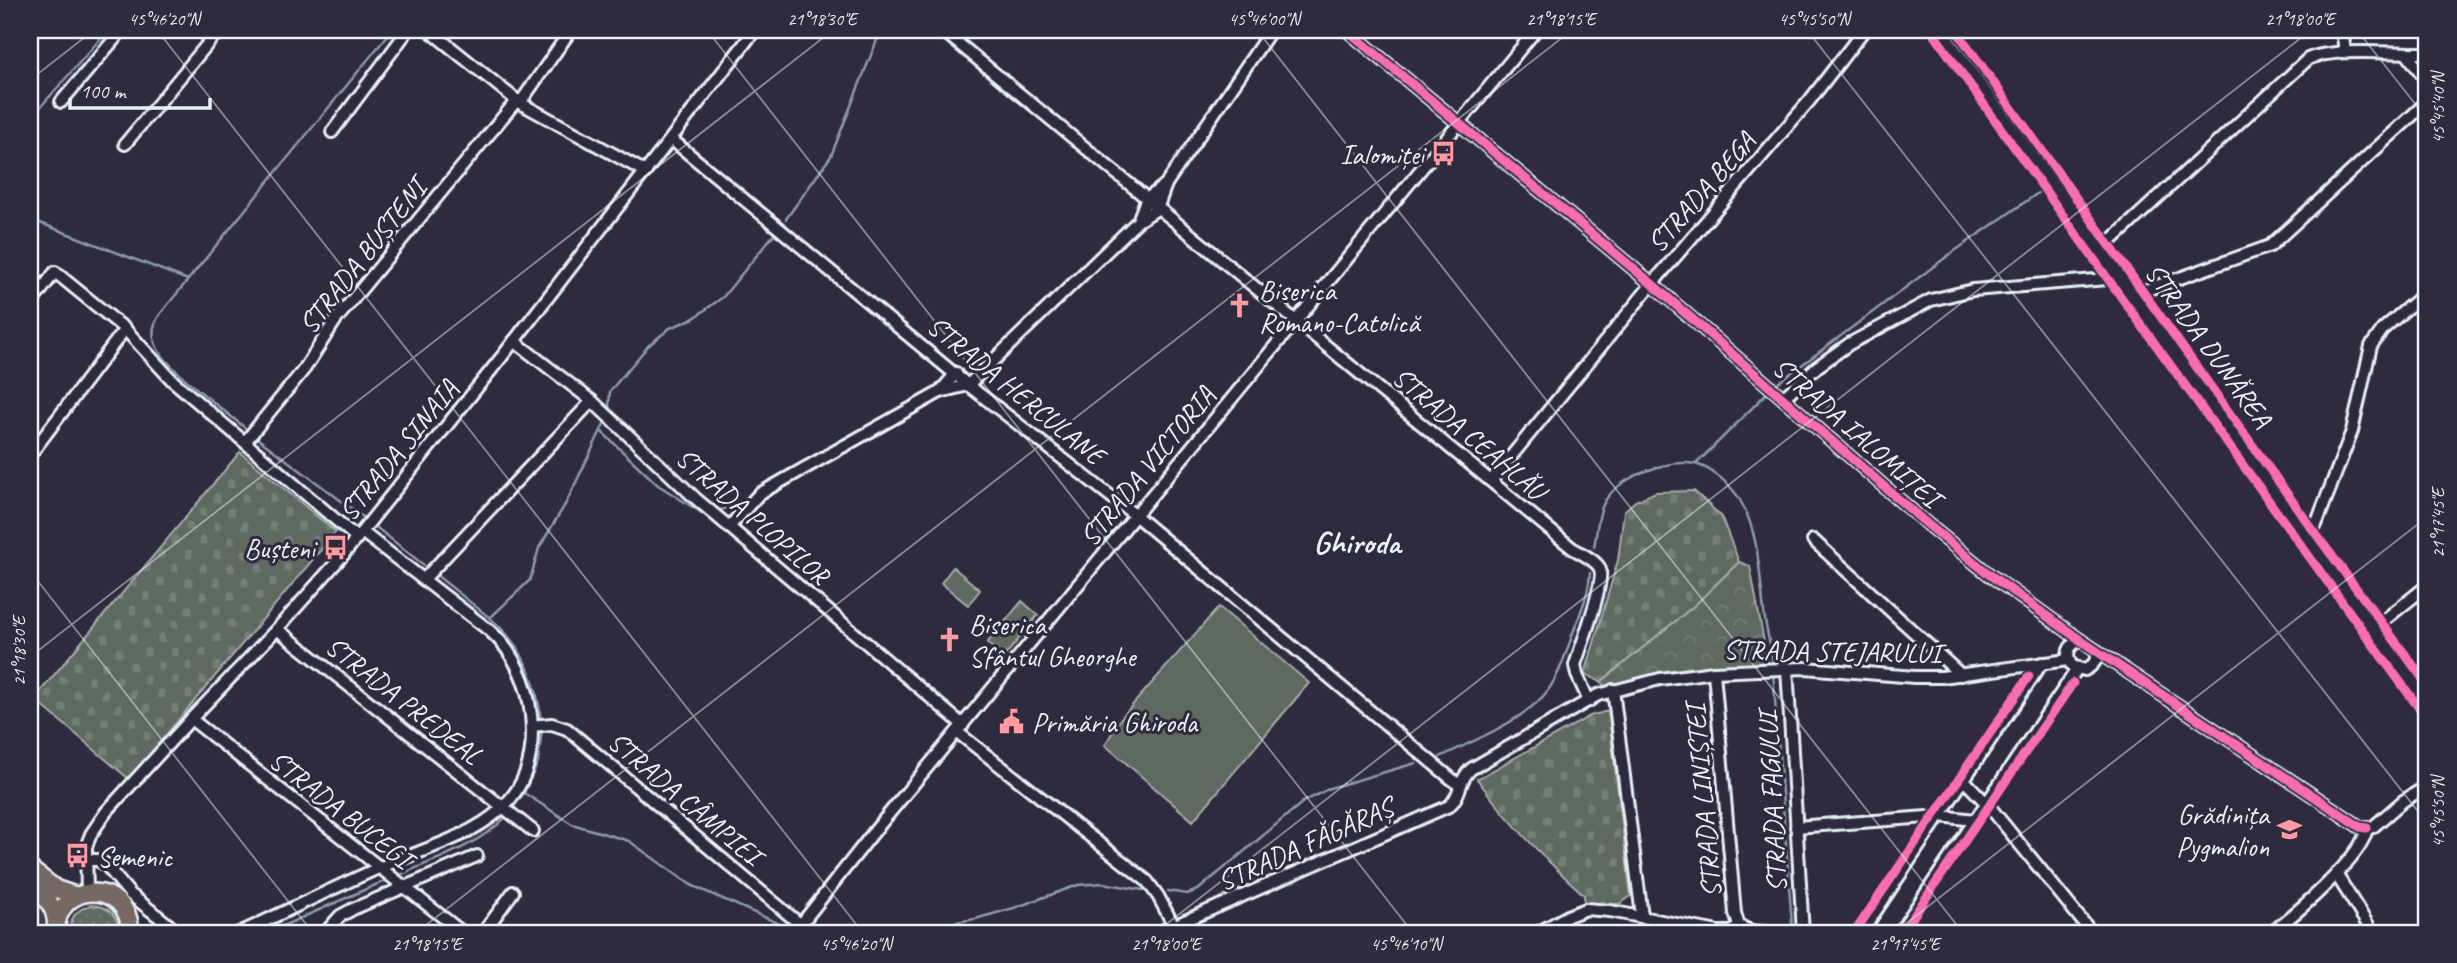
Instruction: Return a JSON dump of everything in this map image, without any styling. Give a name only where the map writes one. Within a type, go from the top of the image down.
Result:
[{"type":"highway","points":[[30,869],[56,889],[82,894],[105,894],[121,904],[129,920],[130,933]]},
{"type":"highway","points":[[30,884],[53,908],[56,930]]},
{"type":"highway","points":[[56,930],[62,908],[82,894]]},
{"type":"street","points":[[61,102],[122,30]]},
{"type":"street","points":[[125,144],[219,30]]},
{"type":"street","points":[[332,132],[408,30]]},
{"type":"street","points":[[429,30],[518,102],[646,172]]},
{"type":"street","name":"STRADA BUȘTENI","points":[[245,442],[305,368],[335,321],[518,102],[571,30]]},
{"type":"street","name":"STRADA SINAIA","points":[[82,894],[86,847],[96,825],[191,719],[277,629],[362,532],[755,30]]},
{"type":"street","name":"STRADA CEAHLĂU","points":[[942,30],[1572,548],[1599,566],[1602,571],[1600,585],[1575,665],[1589,701]]},
{"type":"street","points":[[729,527],[759,494],[962,379],[1138,221],[1271,30]]},
{"type":"street","name":"STRADA IALOMIȚEI","points":[[1347,30],[1652,284],[1990,575],[2080,640],[2360,827],[2367,828]]},
{"type":"street","name":"STRADA VICTORIA","points":[[797,929],[1536,30]]},
{"type":"street","name":"STRADA BEGA","points":[[1490,481],[1652,284],[1810,100],[1864,30]]},
{"type":"street","name":"STRADA DUNĂREA","points":[[1941,30],[2427,702]]},
{"type":"street","points":[[2343,30],[2346,52]]},
{"type":"street","points":[[2100,251],[2302,63],[2315,55],[2346,52],[2427,53]]},
{"type":"street","points":[[2401,54],[2427,81]]},
{"type":"street","points":[[2132,295],[2270,246],[2427,102]]},
{"type":"street","name":"STRADA HERCULANE","points":[[671,139],[962,379],[1136,516],[1460,786]]},
{"type":"street","name":"STRADA PREDEAL","points":[[30,305],[55,272],[125,329],[173,381],[245,442],[362,532],[426,577],[491,631],[514,662],[538,725],[527,765],[508,811]]},
{"type":"street","points":[[1776,392],[1849,344],[1931,300],[1973,290],[2120,278]]},
{"type":"street","points":[[2307,538],[2316,525],[2352,431],[2371,346],[2383,329],[2427,292]]},
{"type":"street","points":[[30,454],[125,329]]},
{"type":"street","name":"STRADA PLOPILOR","points":[[514,341],[592,401],[695,498],[960,729],[1147,881],[1158,895],[1174,926]]},
{"type":"street","points":[[940,392],[962,379]]},
{"type":"street","points":[[426,577],[592,401]]},
{"type":"street","points":[[1813,540],[1961,675]]},
{"type":"street","points":[[2373,629],[2427,586]]},
{"type":"street","name":"STRADA PREDEAL","points":[[277,629],[533,831]]},
{"type":"street","points":[[2080,640],[2072,643],[2068,651],[2068,660],[2077,669],[2085,670],[2092,666],[2097,659],[2097,651]]},
{"type":"street","name":"STRADA STEJARULUI","points":[[1460,786],[1461,780],[1471,769],[1589,701],[1613,690],[1652,681],[1768,668],[1822,668],[1915,677],[1961,675],[2068,660]]},
{"type":"street","points":[[1861,933],[2042,663]]},
{"type":"street","name":"STRADA FAGULUI","points":[[1784,668],[1802,933]]},
{"type":"street","points":[[1899,933],[2077,669]]},
{"type":"street","name":"STRADA LINIȘTEI","points":[[1714,672],[1735,931]]},
{"type":"street","points":[[1613,690],[1642,916]]},
{"type":"street","name":"STRADA BUCEGI","points":[[191,719],[382,872],[463,933]]},
{"type":"street","name":"STRADA CÂMPIEI","points":[[538,725],[559,725],[567,729],[797,929]]},
{"type":"street","points":[[1964,780],[1987,803],[2092,933]]},
{"type":"street","name":"STRADA FĂGĂRAȘ","points":[[1157,933],[1446,807],[1456,799],[1460,786]]},
{"type":"street","points":[[2270,933],[2336,874],[2363,843],[2367,828],[2373,827],[2403,801],[2425,789]]},
{"type":"street","points":[[239,933],[382,872],[470,832],[508,811]]},
{"type":"street","points":[[1796,827],[1940,816],[1975,820]]},
{"type":"street","points":[[325,933],[346,912],[400,885],[477,856]]},
{"type":"street","points":[[86,860],[97,860],[106,864],[130,894],[179,933]]},
{"type":"street","points":[[2336,874],[2372,933]]},
{"type":"street","points":[[483,933],[513,892]]},
{"type":"street","points":[[1537,933],[1586,909],[1642,916],[1718,932],[1773,933]]},
{"type":"shaded area","points":[[30,884],[38,890],[56,933],[30,933]]},
{"type":"green space","points":[[240,452],[336,532],[129,779],[34,699]]},
{"type":"green space","points":[[1694,491],[1721,516],[1739,562],[1695,605],[1601,682],[1585,674],[1618,560],[1624,511],[1635,501],[1656,492]]},
{"type":"green space","points":[[1739,562],[1750,566],[1768,664],[1605,689],[1601,682],[1695,605]]},
{"type":"green space","points":[[953,567],[980,590],[968,605],[941,583]]},
{"type":"green space","points":[[1022,601],[1038,615],[1004,657],[987,643]]},
{"type":"green space","points":[[1219,607],[1309,683],[1193,821],[1105,745],[1120,719]]},
{"type":"green space","points":[[1608,711],[1631,896],[1620,904],[1584,904],[1584,895],[1527,840],[1477,779],[1590,716]]},
{"type":"green space","points":[[91,905],[103,907],[112,913],[119,933],[70,933],[75,915]]},
{"type":"waterway","points":[[30,119],[108,30]]},
{"type":"waterway","points":[[245,428],[195,387],[160,353],[153,335],[155,323],[392,30]]},
{"type":"waterway","points":[[786,219],[831,156],[881,30]]},
{"type":"waterway","points":[[1775,385],[1949,255],[2038,193]]},
{"type":"waterway","points":[[30,219],[188,280]]},
{"type":"waterway","points":[[609,406],[610,391],[648,346],[670,328],[694,318],[723,297],[775,233]]},
{"type":"waterway","points":[[1696,464],[1770,390]]},
{"type":"waterway","points":[[541,722],[536,693],[526,665],[511,640],[490,618],[530,580],[539,548],[566,503],[606,420]]},
{"type":"waterway","points":[[602,432],[658,485],[702,513]]},
{"type":"waterway","points":[[257,438],[367,520]]},
{"type":"waterway","points":[[1594,547],[1603,505],[1618,486],[1643,472],[1671,464],[1695,464],[1715,473],[1740,500],[1752,529],[1773,667]]},
{"type":"waterway","points":[[721,510],[745,501]]},
{"type":"waterway","points":[[372,524],[430,570]]},
{"type":"waterway","points":[[1440,757],[1514,719],[1540,700],[1549,689],[1560,668],[1582,609],[1590,573]]},
{"type":"waterway","points":[[435,574],[490,618]]},
{"type":"waterway","points":[[1773,673],[1792,925]]},
{"type":"waterway","points":[[542,729],[538,762],[524,793],[572,824],[629,841],[691,885],[789,928]]},
{"type":"waterway","points":[[1168,891],[1187,894],[1198,890],[1303,802],[1330,788],[1416,763]]},
{"type":"waterway","points":[[512,810],[524,793]]},
{"type":"waterway","points":[[395,877],[470,844],[508,815]]},
{"type":"waterway","points":[[267,933],[389,879]]},
{"type":"waterway","points":[[886,933],[975,919],[1078,885],[1103,883],[1143,890]]},
{"type":"waterway","points":[[146,929],[151,933]]},
{"type":"cycle path","points":[[1347,30],[1652,284],[1927,524],[1990,575],[2080,640],[2360,827],[2367,828]]},
{"type":"cycle path","points":[[1931,30],[2427,719]]},
{"type":"cycle path","points":[[1956,30],[2313,530],[2427,684]]},
{"type":"cycle path","points":[[1854,933],[2029,676]]},
{"type":"cycle path","points":[[1902,933],[2073,683]]},
{"type":"place","name":"Ialomiței","points":[[1444,154]]},
{"type":"place","name":"Biserica Romano-Catolică","points":[[1239,306]]},
{"type":"place","name":"Bușteni","points":[[335,548]]},
{"type":"place","name":"Biserica Sfântul Gheorghe","points":[[949,640]]},
{"type":"place","name":"Primăria Ghiroda","points":[[1012,722]]},
{"type":"place","name":"Grădinița Pygmalion","points":[[2289,830]]},
{"type":"place","name":"Semenic","points":[[77,856]]},
{"type":"district","name":"Ghiroda","points":[[1357,542]]}]
